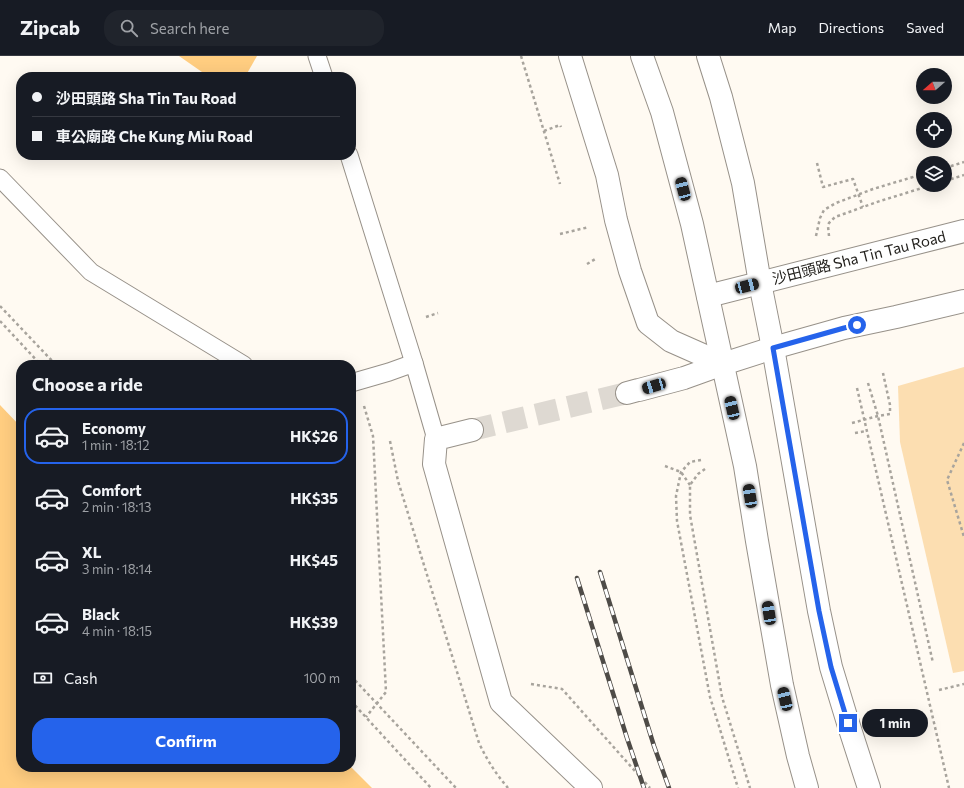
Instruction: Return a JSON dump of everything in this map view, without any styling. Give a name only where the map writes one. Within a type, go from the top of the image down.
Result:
[{"type":"main road","points":[[570,56],[607,175],[616,220],[630,271],[648,323],[671,341],[723,364]]},
{"type":"main road","points":[[642,56],[662,112],[692,224],[746,466],[757,541],[782,685],[807,788]]},
{"type":"main road","points":[[708,56],[721,97],[739,168],[773,348],[818,604],[831,667],[869,788]]},
{"type":"main road","name":"沙田頭路 Sha Tin Tau Road","points":[[708,296],[964,231]]},
{"type":"main road","points":[[627,393],[684,378],[773,348],[844,328],[964,301]]},
{"type":"main road","points":[[472,430],[436,439],[434,464],[501,702],[592,788]]},
{"type":"lane","points":[[317,56],[322,72]]},
{"type":"lane","points":[[350,160],[436,439]]},
{"type":"lane","points":[[0,178],[91,272],[236,360]]},
{"type":"lane","points":[[356,382],[414,364]]},
{"type":"path","points":[[521,56],[560,184]]},
{"type":"path","points":[[544,131],[560,125],[563,132]]},
{"type":"path","points":[[817,162],[823,186],[853,179],[864,207]]},
{"type":"path","points":[[952,166],[964,162]]},
{"type":"path","points":[[952,179],[964,175]]},
{"type":"path","points":[[816,236],[820,218],[824,210],[836,203],[859,194],[916,176]]},
{"type":"path","points":[[829,236],[829,222],[835,217],[916,190]]},
{"type":"path","points":[[0,306],[51,360]]},
{"type":"path","points":[[421,319],[438,313]]},
{"type":"path","points":[[0,321],[36,360]]},
{"type":"path","points":[[852,422],[890,414],[890,405],[883,373]]},
{"type":"path","points":[[868,383],[878,416],[933,663]]},
{"type":"path","points":[[856,388],[949,788]]},
{"type":"path","points":[[356,391],[364,406],[373,436],[386,692],[366,717]]},
{"type":"path","points":[[855,433],[866,431]]},
{"type":"path","points":[[390,441],[398,481],[479,744],[493,769],[508,788]]},
{"type":"path","points":[[964,443],[947,480],[964,537]]},
{"type":"path","points":[[701,460],[690,462],[682,472],[676,496],[677,521],[710,697],[738,788]]},
{"type":"path","points":[[665,466],[682,472],[690,485],[690,515],[722,697],[750,788]]},
{"type":"path","points":[[690,485],[698,474],[705,469]]},
{"type":"path","points":[[356,681],[456,788]]},
{"type":"path","points":[[531,684],[562,689],[650,788]]},
{"type":"path","points":[[939,690],[964,684]]},
{"type":"path","points":[[356,706],[431,788]]},
{"type":"shaded area","points":[[179,56],[257,56],[248,72],[202,72]]},
{"type":"shaded area","points":[[964,367],[964,671],[953,673],[900,442],[898,386]]},
{"type":"shaded area","points":[[0,405],[16,422],[16,772],[356,772],[372,788],[0,788]]},
{"type":"tunnel","points":[[472,430],[627,393]]},
{"type":"railway","points":[[600,572],[654,746],[669,788]]},
{"type":"railway","points":[[577,578],[644,788]]},
{"type":"route","points":[[848,723],[831,667],[819,611],[773,348],[857,325]]}]
